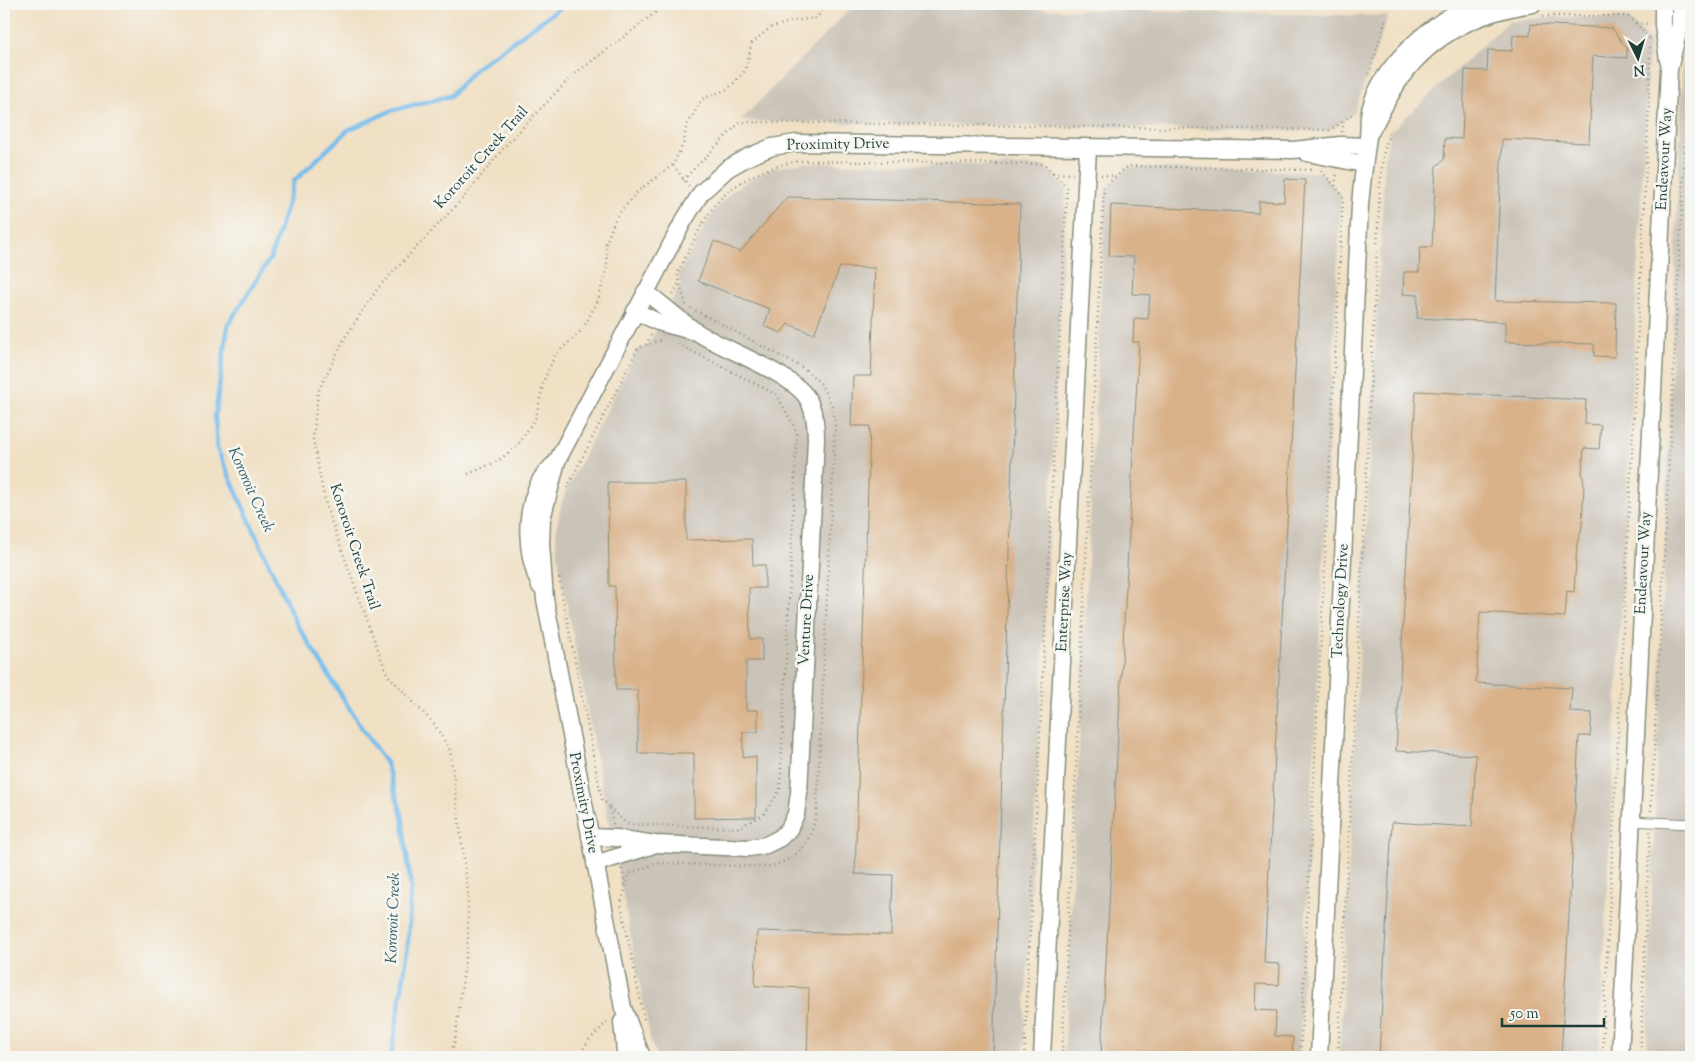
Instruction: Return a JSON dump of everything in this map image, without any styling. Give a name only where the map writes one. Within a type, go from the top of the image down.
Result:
[{"type":"street","name":"Technology Drive","points":[[1319,1057],[1364,164],[1370,110],[1377,93],[1396,63],[1409,47],[1450,16],[1475,4]]},
{"type":"street","name":"Endeavour Way","points":[[1620,1057],[1669,69],[1663,25],[1663,4]]},
{"type":"street","name":"Endeavour Way","points":[[1669,69],[1680,25],[1680,4]]},
{"type":"street","points":[[1367,142],[1404,74],[1421,54],[1439,38],[1465,23],[1493,11],[1537,10]]},
{"type":"street","name":"Proximity Drive","points":[[642,1057],[623,1008],[545,599],[541,543],[542,519],[557,461],[645,292],[701,193],[727,169],[748,157],[772,147],[796,143],[1340,152],[1367,142]]},
{"type":"street","name":"Enterprise Way","points":[[1042,1057],[1088,148]]},
{"type":"street","name":"Proximity Drive","points":[[1340,152],[1364,164]]},
{"type":"street","name":"Venture Drive","points":[[590,837],[616,838],[655,844],[749,848],[766,845],[780,838],[789,829],[796,814],[799,793],[816,420],[809,400],[795,386],[780,375],[699,333],[645,292]]},
{"type":"street","name":"Venture Drive","points":[[635,311],[658,322],[699,333]]},
{"type":"street","name":"Venture Drive","points":[[595,864],[655,844]]},
{"type":"street","name":"Proximity Drive","points":[[623,1008],[624,1051],[627,1057]]},
{"type":"lane","points":[[1631,821],[1691,824]]},
{"type":"path","name":"Kororoit Creek Trail","points":[[450,1057],[468,938],[468,891],[450,750],[434,724],[387,674],[374,639],[327,509],[312,439],[318,392],[344,339],[378,288],[465,196],[506,145],[572,76],[667,4]]},
{"type":"path","points":[[468,474],[498,461],[518,445],[536,417],[544,380],[555,355],[583,330],[598,300],[607,268],[606,243],[616,217],[638,191],[673,165],[684,142],[686,128],[702,98],[728,88],[745,71],[752,44],[770,28],[792,21],[816,18],[828,4]]},
{"type":"path","points":[[1537,10],[1627,16],[1650,39],[1602,1057]]},
{"type":"path","points":[[1368,77],[1386,20]]},
{"type":"path","points":[[1636,23],[1663,25]]},
{"type":"path","points":[[1640,1057],[1690,49]]},
{"type":"path","points":[[683,180],[740,122],[1330,130],[1356,112]]},
{"type":"path","points":[[1335,186],[1344,121]]},
{"type":"path","points":[[1338,1057],[1380,186],[1383,157],[1390,128]]},
{"type":"path","points":[[646,1027],[621,904],[629,874],[656,862],[766,867],[779,864],[794,856],[806,844],[814,828],[817,809],[835,426],[832,406],[821,384],[806,369],[686,306],[677,274],[715,205],[739,184],[758,173],[778,165],[799,161],[1046,164],[1067,188],[1024,1057]]},
{"type":"path","points":[[673,165],[683,180],[701,193]]},
{"type":"path","points":[[1062,1057],[1104,187],[1128,166],[1312,170]]},
{"type":"path","points":[[1300,1057],[1343,196],[1321,170]]},
{"type":"path","points":[[1053,173],[1117,176]]},
{"type":"path","points":[[666,307],[679,283]]},
{"type":"path","points":[[646,345],[658,322]]},
{"type":"path","points":[[566,489],[638,348],[668,338]]},
{"type":"path","points":[[559,577],[602,800],[627,824],[737,828],[763,816],[780,790],[798,432],[777,395],[676,343]]},
{"type":"path","points":[[610,808],[616,838]]},
{"type":"path","points":[[619,855],[626,886]]},
{"type":"path","points":[[578,1057],[589,1040],[623,1008]]},
{"type":"shaded area","points":[[853,6],[1388,16],[1354,113],[1329,131],[740,121]]},
{"type":"shaded area","points":[[1549,17],[1628,18],[1649,41],[1599,1057],[1339,1057],[1385,157],[1390,132],[1508,22]]},
{"type":"shaded area","points":[[1684,25],[1691,25],[1691,1057],[1646,1057]]},
{"type":"shaded area","points":[[805,163],[1045,166],[1066,189],[1023,1057],[657,1057],[651,1042],[559,563],[556,538],[557,525],[566,491],[638,349],[648,346],[681,284],[678,275],[713,212],[732,191],[754,177],[777,167]]},
{"type":"shaded area","points":[[1129,167],[1320,172],[1341,195],[1299,1057],[1064,1057],[1106,189]]},
{"type":"building","points":[[1531,24],[1612,28],[1627,49],[1627,58],[1593,56],[1589,143],[1502,139],[1495,301],[1616,303],[1615,357],[1594,356],[1594,344],[1505,342],[1505,322],[1417,318],[1418,295],[1403,294],[1404,272],[1419,272],[1420,247],[1432,247],[1436,166],[1444,160],[1445,138],[1462,139],[1465,70],[1487,71],[1488,50],[1512,51],[1513,35],[1530,36]]},
{"type":"building","points":[[1285,179],[1305,180],[1264,963],[1280,964],[1279,985],[1256,984],[1255,1010],[1276,1011],[1275,1036],[1293,1037],[1292,1057],[1101,1057],[1139,342],[1133,342],[1134,318],[1148,319],[1150,295],[1132,294],[1134,257],[1109,256],[1111,205],[1258,213],[1259,201],[1284,202]]},
{"type":"building","points":[[787,197],[1020,204],[993,1057],[807,1057],[809,988],[755,986],[757,931],[891,935],[893,875],[855,874],[870,426],[851,426],[853,376],[871,376],[875,268],[840,267],[814,334],[788,324],[781,333],[764,326],[770,309],[698,281],[714,241],[740,252]]},
{"type":"building","points":[[1416,391],[1586,400],[1585,424],[1601,425],[1599,449],[1584,448],[1582,527],[1577,544],[1574,592],[1567,591],[1565,617],[1480,612],[1476,683],[1572,688],[1570,712],[1592,713],[1590,736],[1579,736],[1561,1057],[1379,1057],[1392,822],[1472,827],[1476,755],[1396,751]]},
{"type":"building","points":[[608,482],[686,482],[686,540],[752,539],[753,565],[765,565],[765,588],[749,588],[750,639],[762,639],[762,661],[746,661],[746,710],[758,710],[758,732],[743,732],[743,757],[756,757],[756,817],[694,818],[694,753],[638,753],[638,690],[616,690],[615,586],[609,586]]},
{"type":"waterway","name":"Kororoit Creek","points":[[391,1057],[407,956],[411,887],[402,815],[386,763],[364,732],[295,621],[217,449],[215,415],[228,325],[271,257],[294,181],[348,130],[393,110],[450,96],[476,68],[565,4]]}]
